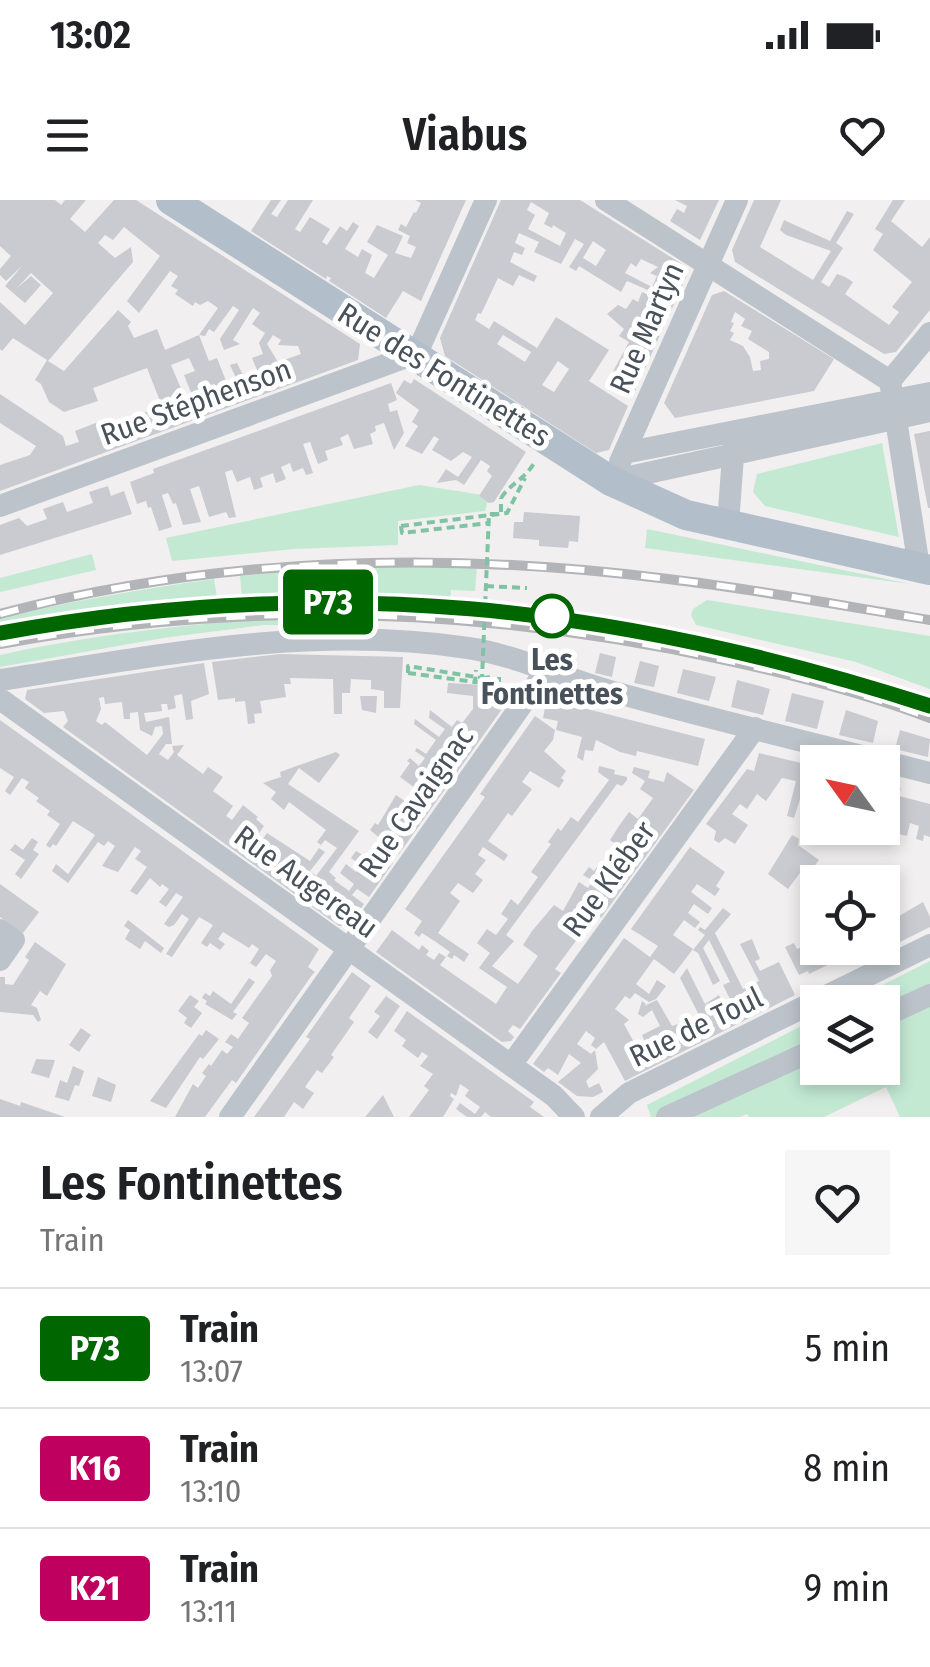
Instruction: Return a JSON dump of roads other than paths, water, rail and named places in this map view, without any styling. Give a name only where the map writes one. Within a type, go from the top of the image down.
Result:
[{"type":"main road","name":"Rue des Fontinettes","points":[[171,200],[532,431],[633,463],[686,516],[924,568]]},
{"type":"street","points":[[412,355],[422,342],[486,200]]},
{"type":"street","points":[[606,200],[708,264],[893,399],[930,411]]},
{"type":"street","name":"Rue Martyn","points":[[633,463],[708,264],[737,200]]},
{"type":"street","points":[[924,568],[893,399],[926,345]]},
{"type":"street","name":"Rue Stéphenson","points":[[0,506],[412,355]]},
{"type":"street","points":[[633,463],[930,393]]},
{"type":"street","points":[[728,524],[734,442]]},
{"type":"street","points":[[0,680],[257,641],[348,640],[478,650],[548,669],[617,694],[930,773]]},
{"type":"street","name":"Rue Cavaignac","points":[[230,1117],[548,669]]},
{"type":"street","name":"Rue Augereau","points":[[0,700],[511,1065],[564,1104],[574,1117]]},
{"type":"street","name":"Rue Kléber","points":[[511,1065],[756,728]]},
{"type":"street","points":[[0,930],[14,940],[0,960]]},
{"type":"street","name":"Rue de Toul","points":[[602,1117],[628,1094],[930,944]]},
{"type":"street","points":[[900,1009],[930,995]]},
{"type":"street","points":[[667,1117],[800,1056]]},
{"type":"railway","points":[[0,614],[165,580],[248,570],[416,562],[500,564],[668,579],[930,620]]},
{"type":"railway","points":[[0,644],[182,620],[273,615],[454,620],[635,642],[725,660],[829,685],[930,718]]},
{"type":"train","name":"P73","points":[[0,633],[103,616],[223,604],[361,602],[481,608],[612,624],[694,640],[777,660],[930,706]]},
{"type":"place","name":"Les Fontinettes","points":[[552,616]]}]
